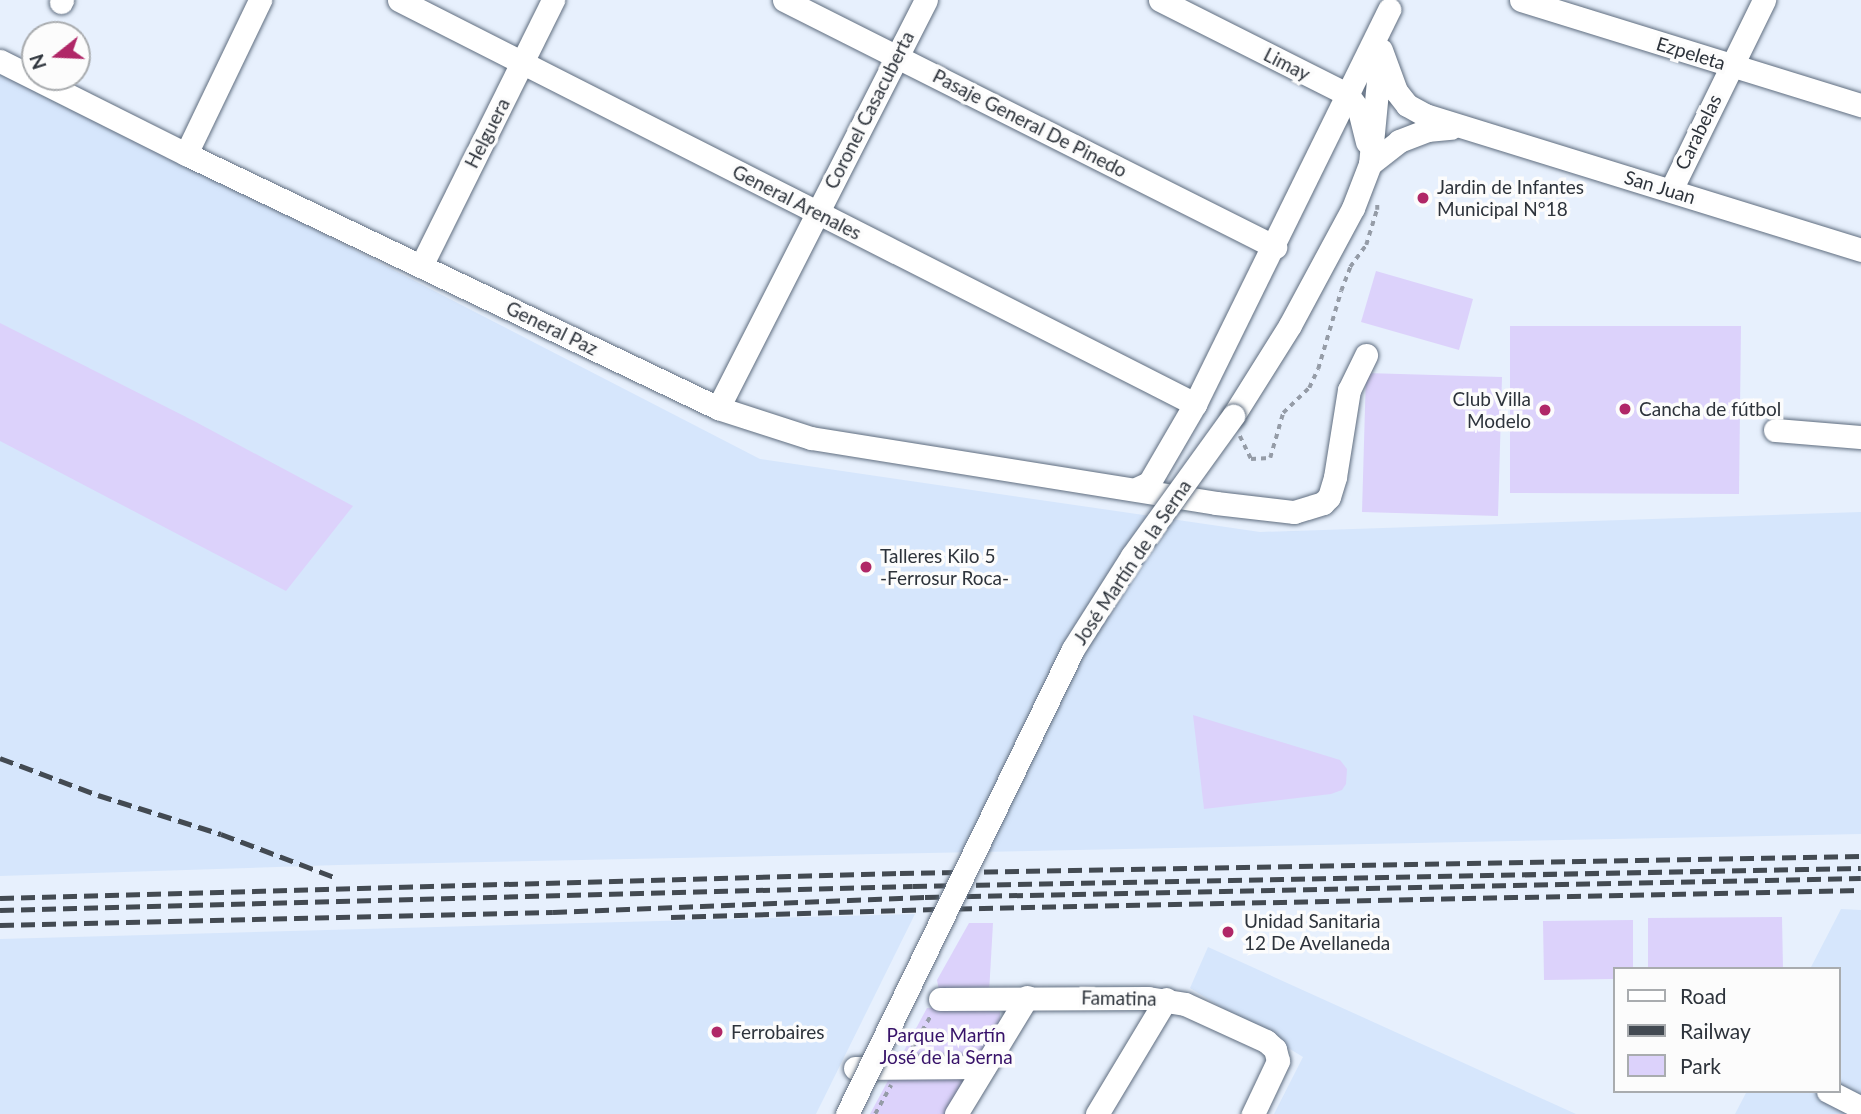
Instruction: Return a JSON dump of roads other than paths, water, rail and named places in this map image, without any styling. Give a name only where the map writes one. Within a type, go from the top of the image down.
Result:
[{"type":"street","points":[[186,154],[260,0]]},
{"type":"street","name":"General Arenales","points":[[399,0],[1195,404]]},
{"type":"street","name":"Helguera","points":[[421,265],[553,0]]},
{"type":"street","name":"Pasaje General De Pinedo","points":[[784,0],[1275,247]]},
{"type":"street","name":"Coronel Casacuberta","points":[[718,408],[926,0]]},
{"type":"street","name":"Limay","points":[[1160,0],[1347,94]]},
{"type":"street","name":"Ezpeleta","points":[[1521,0],[1861,105]]},
{"type":"street","name":"Carabelas","points":[[1671,190],[1764,0]]},
{"type":"street","name":"José Martín de la Serna","points":[[1138,488],[1149,483],[1195,404],[1275,247],[1391,5]]},
{"type":"street","name":"José Martín de la Serna","points":[[847,1114],[1073,649],[1132,556],[1233,416],[1290,325],[1335,244],[1370,164],[1381,50],[1391,5]]},
{"type":"street","name":"San Juan","points":[[1381,50],[1396,91],[1407,105],[1425,116],[1861,250]]},
{"type":"street","name":"General Paz","points":[[0,61],[186,154],[718,408],[811,438],[1294,512],[1323,503],[1329,497],[1335,477],[1349,390],[1366,355]]},
{"type":"street","points":[[1347,94],[1359,110],[1370,164]]},
{"type":"street","name":"San Juan","points":[[1370,164],[1384,150],[1414,134],[1459,127]]},
{"type":"street","points":[[1775,430],[1861,437]]},
{"type":"street","points":[[956,1114],[1027,997]]},
{"type":"street","name":"Famatina","points":[[940,999],[1166,999],[1185,1004],[1266,1041],[1275,1049],[1278,1061],[1253,1114]]},
{"type":"street","points":[[1097,1114],[1166,999]]},
{"type":"street","points":[[855,1068],[984,1067]]},
{"type":"street","points":[[1832,1093],[1861,1108]]},
{"type":"railway","points":[[0,758],[98,795],[221,834],[334,877]]},
{"type":"railway","points":[[0,898],[900,873],[1861,856]]},
{"type":"railway","points":[[0,910],[913,886],[1861,868]]},
{"type":"railway","points":[[0,925],[553,912],[925,897],[1861,878]]},
{"type":"railway","points":[[671,917],[1861,890]]},
{"type":"place","name":"Jardin de Infantes Municipal N°18","points":[[1423,198]]},
{"type":"place","name":"Cancha de fútbol","points":[[1625,409]]},
{"type":"place","name":"Club Villa Modelo","points":[[1545,410]]},
{"type":"place","name":"Talleres Kilo 5 -Ferrosur Roca-","points":[[866,567]]},
{"type":"place","name":"Unidad Sanitaria 12 De Avellaneda","points":[[1228,932]]},
{"type":"place","name":"Ferrobaires","points":[[717,1032]]},
{"type":"park label","name":"Parque Martín José de la Serna","points":[[946,1046]]}]
